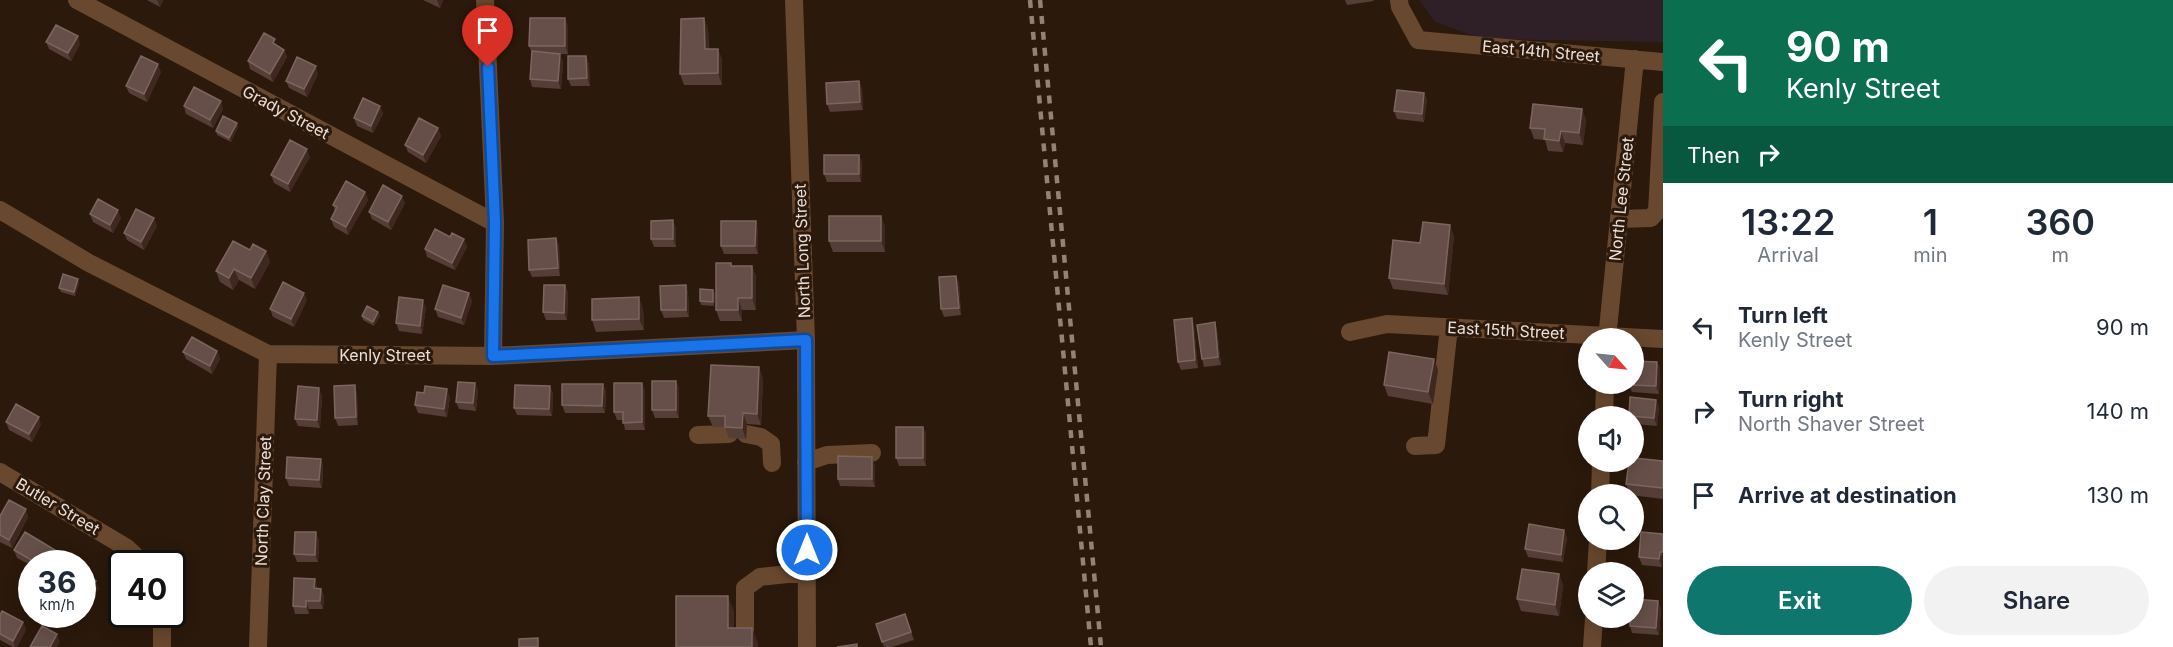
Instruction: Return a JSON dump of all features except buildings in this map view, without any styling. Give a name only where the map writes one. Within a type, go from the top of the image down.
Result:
[{"type":"street","name":"Grady Street","points":[[77,0],[495,223]]},
{"type":"street","points":[[485,0],[495,223],[493,356]]},
{"type":"street","name":"North Long Street","points":[[794,0],[806,340],[807,647]]},
{"type":"street","name":"East 14th Street","points":[[1399,0],[1400,7],[1418,40],[1663,62]]},
{"type":"street","name":"North Lee Street","points":[[1609,328],[1635,59]]},
{"type":"street","points":[[1619,219],[1651,218],[1657,211],[1663,102]]},
{"type":"street","name":"Kenly Street","points":[[0,210],[89,263],[268,354],[493,356],[806,340]]},
{"type":"street","name":"East 15th Street","points":[[1350,332],[1387,324],[1578,335]]},
{"type":"street","points":[[1415,446],[1436,445],[1449,327]]},
{"type":"street","name":"East 15th Street","points":[[1644,338],[1663,339]]},
{"type":"street","name":"North Clay Street","points":[[258,647],[268,354]]},
{"type":"street","points":[[698,435],[760,436],[771,444],[772,463]]},
{"type":"street","points":[[806,462],[827,455],[872,453]]},
{"type":"street","name":"Butler Street","points":[[0,471],[129,550]]},
{"type":"street","points":[[745,643],[745,588],[760,577],[807,572]]},
{"type":"street","points":[[162,628],[162,647]]},
{"type":"street","points":[[1592,647],[1593,628]]},
{"type":"shaded area","points":[[1419,0],[1663,0],[1663,42],[1483,39],[1435,22]]},
{"type":"railway","points":[[1030,0],[1091,647]]},
{"type":"railway","points":[[1040,0],[1101,647]]},
{"type":"route","points":[[488,67],[495,223],[493,356],[806,340],[807,550]]}]
